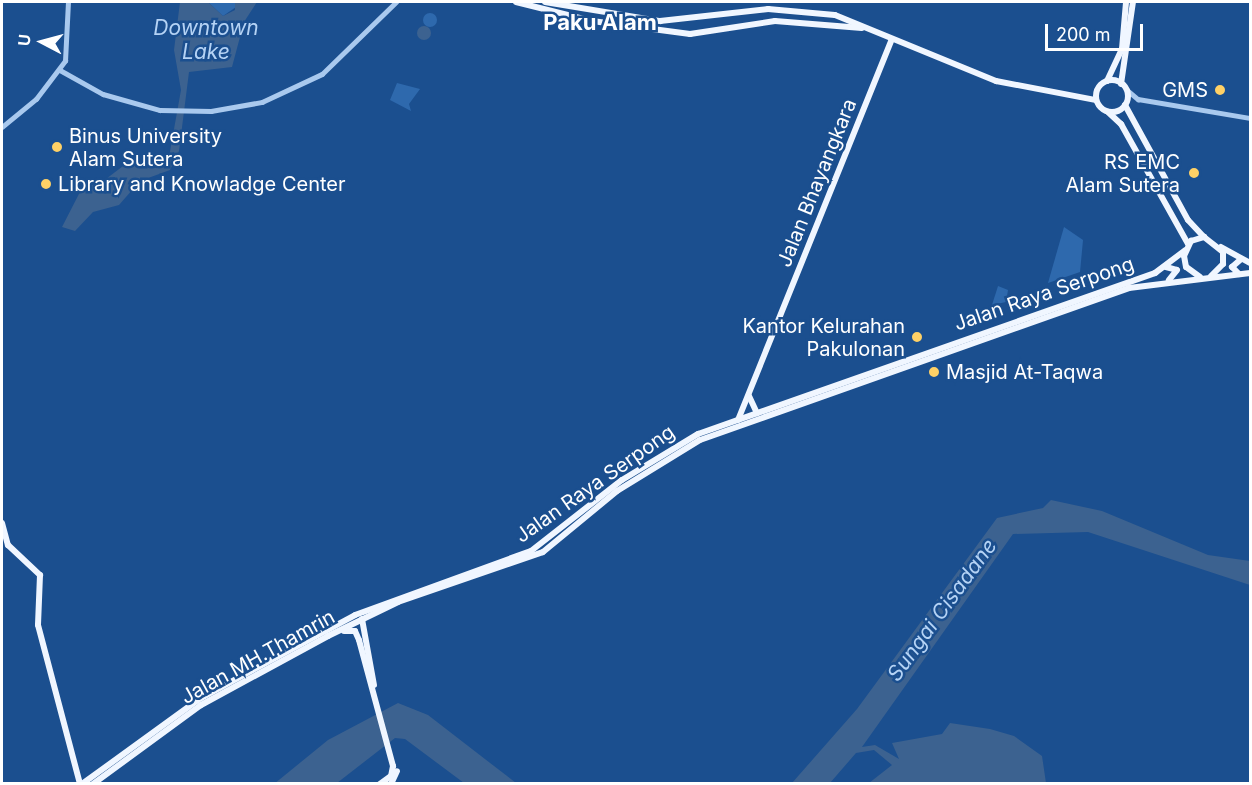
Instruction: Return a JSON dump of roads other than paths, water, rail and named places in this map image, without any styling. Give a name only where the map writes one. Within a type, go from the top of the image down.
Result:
[{"type":"main road","points":[[516,2],[547,11],[695,34],[717,29],[807,20],[866,28]]},
{"type":"main road","points":[[547,11],[547,2],[664,21],[715,18],[784,9],[837,15],[893,40],[1018,88],[1084,94],[1096,100],[1121,124],[1186,237],[1186,267],[1201,277],[1251,273]]},
{"type":"main road","points":[[1096,100],[1113,73],[1126,34],[1126,2]]},
{"type":"main road","points":[[1121,84],[1133,2]]},
{"type":"main road","points":[[715,18],[717,29]]},
{"type":"main road","points":[[664,21],[666,30]]},
{"type":"main road","name":"Jalan Bhayangkara","points":[[738,420],[893,40]]},
{"type":"main road","points":[[1084,94],[1113,73]]},
{"type":"main road","points":[[1107,81],[1121,84],[1126,89],[1125,105],[1196,230],[1240,260],[1251,263]]},
{"type":"main road","points":[[1108,112],[1125,105]]},
{"type":"main road","points":[[1186,237],[1196,230]]},
{"type":"main road","points":[[1186,247],[1204,237]]},
{"type":"main road","points":[[1210,276],[1223,264],[1221,246]]},
{"type":"main road","name":"Jalan Raya Serpong","points":[[81,783],[124,757],[201,698],[355,615],[531,551],[639,473],[699,434],[1166,267],[1186,247]]},
{"type":"main road","points":[[1239,274],[1232,267],[1240,260]]},
{"type":"main road","points":[[1166,267],[1177,270],[1168,281]]},
{"type":"main road","name":"Jalan Raya Serpong","points":[[352,624],[543,552],[639,473],[700,440],[1129,288],[1201,277]]},
{"type":"main road","points":[[749,393],[757,413]]},
{"type":"main road","points":[[2,523],[8,545],[40,575],[38,625],[81,783]]},
{"type":"main road","points":[[355,615],[362,619],[374,688]]},
{"type":"main road","name":"Jalan MH.Thamrin","points":[[93,783],[124,757],[201,705],[352,624]]},
{"type":"main road","points":[[340,630],[356,632],[374,688],[393,762],[393,773],[386,783]]},
{"type":"street","points":[[2,127],[60,70],[69,38],[68,2]]},
{"type":"street","points":[[60,70],[123,102],[175,112],[262,102],[305,85],[353,48],[396,2]]},
{"type":"street","points":[[1126,89],[1138,99],[1251,118]]},
{"type":"street","points":[[1125,105],[1138,99]]},
{"type":"water","name":"Downtown Lake","points":[[180,2],[208,2],[223,16],[235,10],[235,2],[257,2],[244,22],[232,67],[189,72],[179,151],[170,170],[140,181],[119,205],[93,212],[75,231],[62,227],[82,188],[102,182],[127,163],[153,168],[169,157],[181,90],[174,50]]},
{"type":"water","points":[[424,26],[429,28],[431,33],[429,38],[424,40],[419,38],[417,33],[419,28]]},
{"type":"water","name":"Sungai Cisadane","points":[[1051,500],[1102,511],[1208,555],[1250,561],[1250,585],[1088,532],[1013,534],[862,747],[875,745],[899,759],[892,743],[942,734],[950,723],[990,729],[1014,736],[1042,756],[1046,783],[869,783],[892,765],[874,750],[856,753],[830,783],[792,783],[857,709],[997,518],[1043,508]]},
{"type":"water","points":[[398,703],[428,715],[516,783],[464,783],[405,739],[395,738],[337,783],[274,784],[328,740]]},
{"type":"place","name":"GMS","points":[[1220,90]]},
{"type":"place","name":"Binus University Alam Sutera","points":[[57,147]]},
{"type":"place","name":"RS EMC Alam Sutera","points":[[1194,173]]},
{"type":"place","name":"Library and Knowladge Center","points":[[46,184]]},
{"type":"place","name":"Kantor Kelurahan Pakulonan","points":[[917,337]]},
{"type":"place","name":"Masjid At-Taqwa","points":[[934,372]]},
{"type":"district","name":"Paku Alam","points":[[600,23]]}]
